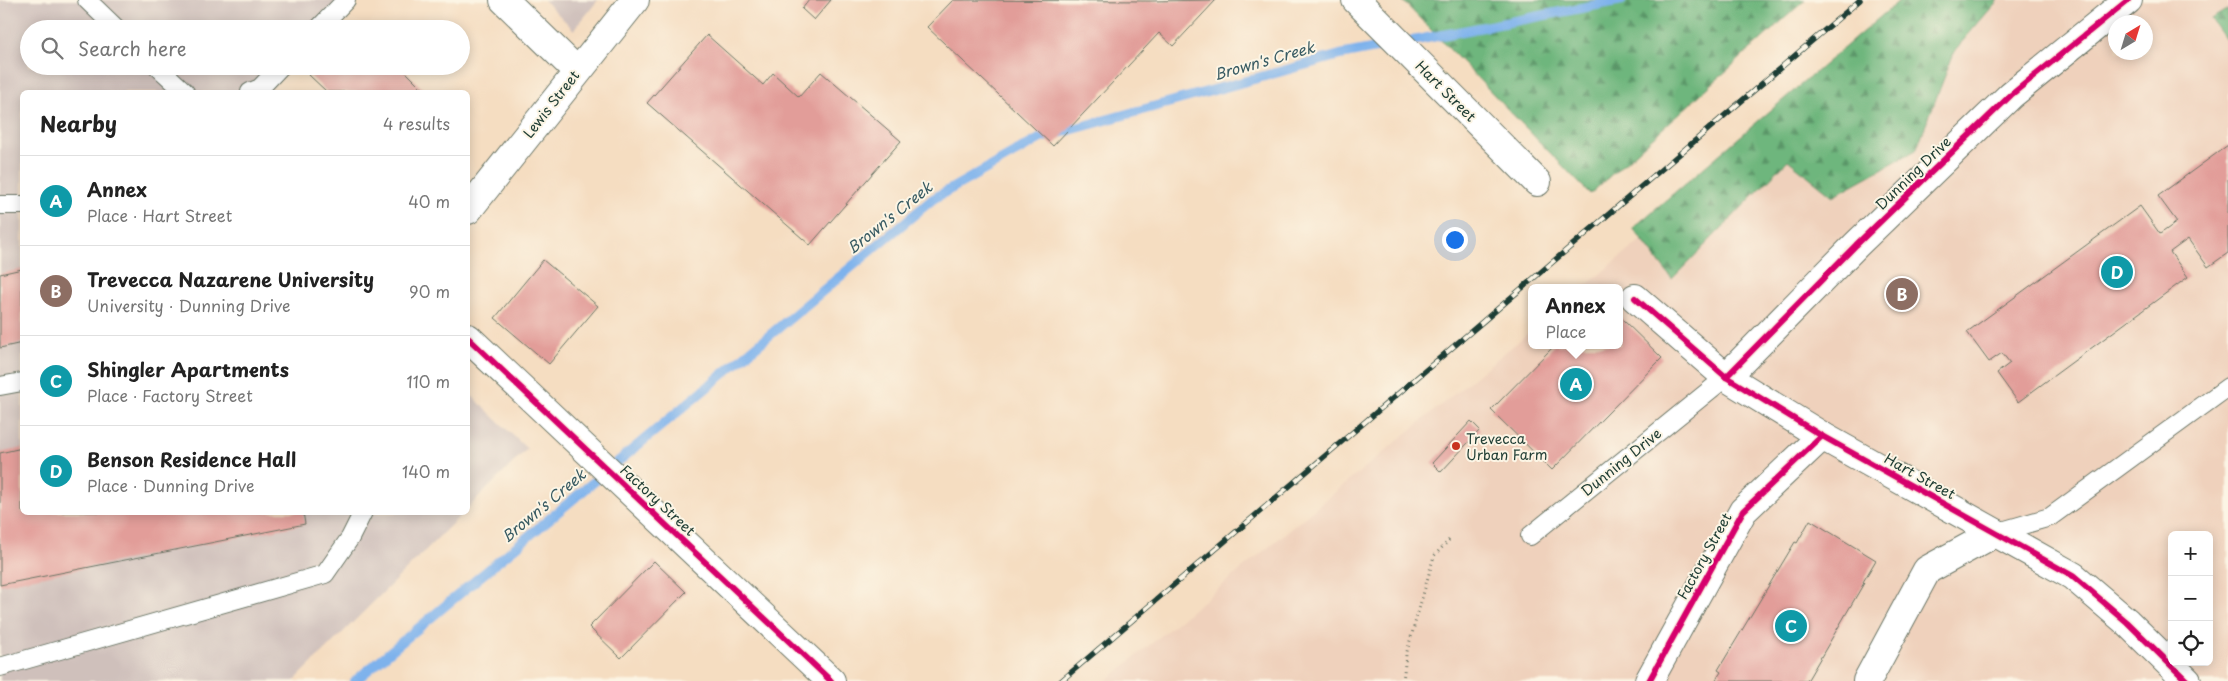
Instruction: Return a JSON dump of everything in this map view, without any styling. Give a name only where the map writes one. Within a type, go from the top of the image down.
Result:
[{"type":"street","points":[[504,0],[577,71]]},
{"type":"street","name":"Lewis Street","points":[[470,207],[635,0]]},
{"type":"street","name":"Dunning Drive","points":[[1726,377],[1856,245],[2011,95],[2128,0]]},
{"type":"street","name":"Hart Street","points":[[1360,5],[1537,182]]},
{"type":"street","name":"Hart Street","points":[[1636,298],[1726,377],[1822,436],[2073,576],[2127,622],[2187,681]]},
{"type":"street","name":"Factory Street","points":[[470,340],[831,681]]},
{"type":"street","name":"Factory Street","points":[[1649,681],[1743,511],[1822,436]]},
{"type":"street","points":[[1867,681],[1927,570],[1996,533]]},
{"type":"lane","points":[[86,0],[107,20]]},
{"type":"lane","points":[[327,20],[346,0]]},
{"type":"lane","points":[[167,75],[183,90]]},
{"type":"lane","points":[[255,90],[260,88],[272,75]]},
{"type":"lane","points":[[0,205],[20,204]]},
{"type":"lane","name":"Dunning Drive","points":[[1530,536],[1726,377]]},
{"type":"lane","points":[[0,386],[20,382]]},
{"type":"lane","points":[[1996,533],[2050,517],[2228,387]]},
{"type":"lane","points":[[0,667],[325,574],[350,538],[361,515]]},
{"type":"path","points":[[1403,681],[1406,655],[1434,556],[1450,539]]},
{"type":"shaded area","points":[[0,0],[350,0],[332,20],[20,20],[20,75],[283,75],[270,90],[20,90],[20,515],[461,515],[294,681],[0,681]]},
{"type":"shaded area","points":[[544,0],[598,0],[574,30]]},
{"type":"shaded area","points":[[1933,0],[2228,0],[2228,681],[1106,681],[1528,333],[1528,349],[1623,349],[1623,284],[1588,284]]},
{"type":"shaded area","points":[[470,394],[527,449],[470,506]]},
{"type":"green space","points":[[1402,0],[1805,0],[1590,194]]},
{"type":"green space","points":[[1900,0],[1998,0],[1955,50],[1916,150],[1833,196],[1788,160],[1672,279],[1633,228]]},
{"type":"green space","points":[[2228,9],[2228,43],[2211,19]]},
{"type":"building","points":[[809,0],[831,0],[814,20],[802,9]]},
{"type":"building","points":[[953,0],[1216,0],[1173,46],[1159,33],[1053,146],[927,27]]},
{"type":"building","points":[[707,35],[763,85],[773,73],[799,97],[821,72],[901,141],[810,245],[647,103]]},
{"type":"building","points":[[309,75],[409,75],[424,90],[325,90]]},
{"type":"building","points":[[2228,145],[2228,253],[2208,267],[2188,239],[2170,252],[2188,277],[2018,402],[1997,373],[2010,363],[2002,353],[1989,362],[1967,332],[2140,206],[2160,234],[2177,222],[2158,196]]},
{"type":"building","points":[[543,260],[598,306],[549,364],[495,318]]},
{"type":"building","points":[[20,269],[20,343],[0,348],[0,274]]},
{"type":"building","points":[[1623,320],[1662,358],[1552,470],[1491,410],[1551,349],[1623,349]]},
{"type":"building","name":"Trevecca Urban Farm","points":[[1471,421],[1480,430],[1441,472],[1432,463]]},
{"type":"building","points":[[20,448],[20,515],[304,515],[305,524],[0,585],[0,453]]},
{"type":"building","points":[[1810,520],[1876,560],[1807,681],[1715,681],[1721,672],[1718,670]]},
{"type":"building","points":[[654,561],[686,592],[621,658],[589,627]]},
{"type":"waterway","name":"Brown's Creek","points":[[355,681],[933,199],[1041,138],[1340,55],[1622,0]]},
{"type":"railway","points":[[1061,681],[1860,0]]},
{"type":"cycle path","points":[[1726,377],[1856,245],[2011,95],[2128,0]]},
{"type":"cycle path","points":[[1635,298],[1726,377],[1822,436],[2073,576],[2127,622],[2187,681]]},
{"type":"cycle path","points":[[470,340],[831,681]]},
{"type":"cycle path","points":[[1649,681],[1743,511],[1822,436]]},
{"type":"place","name":"Benson Residence Hall","points":[[2117,272]]},
{"type":"place","name":"Trevecca Nazarene University","points":[[1902,294]]},
{"type":"place","name":"Annex","points":[[1576,384]]},
{"type":"place","name":"Trevecca Urban Farm","points":[[1456,446]]},
{"type":"place","name":"Shingler Apartments","points":[[1791,626]]}]
